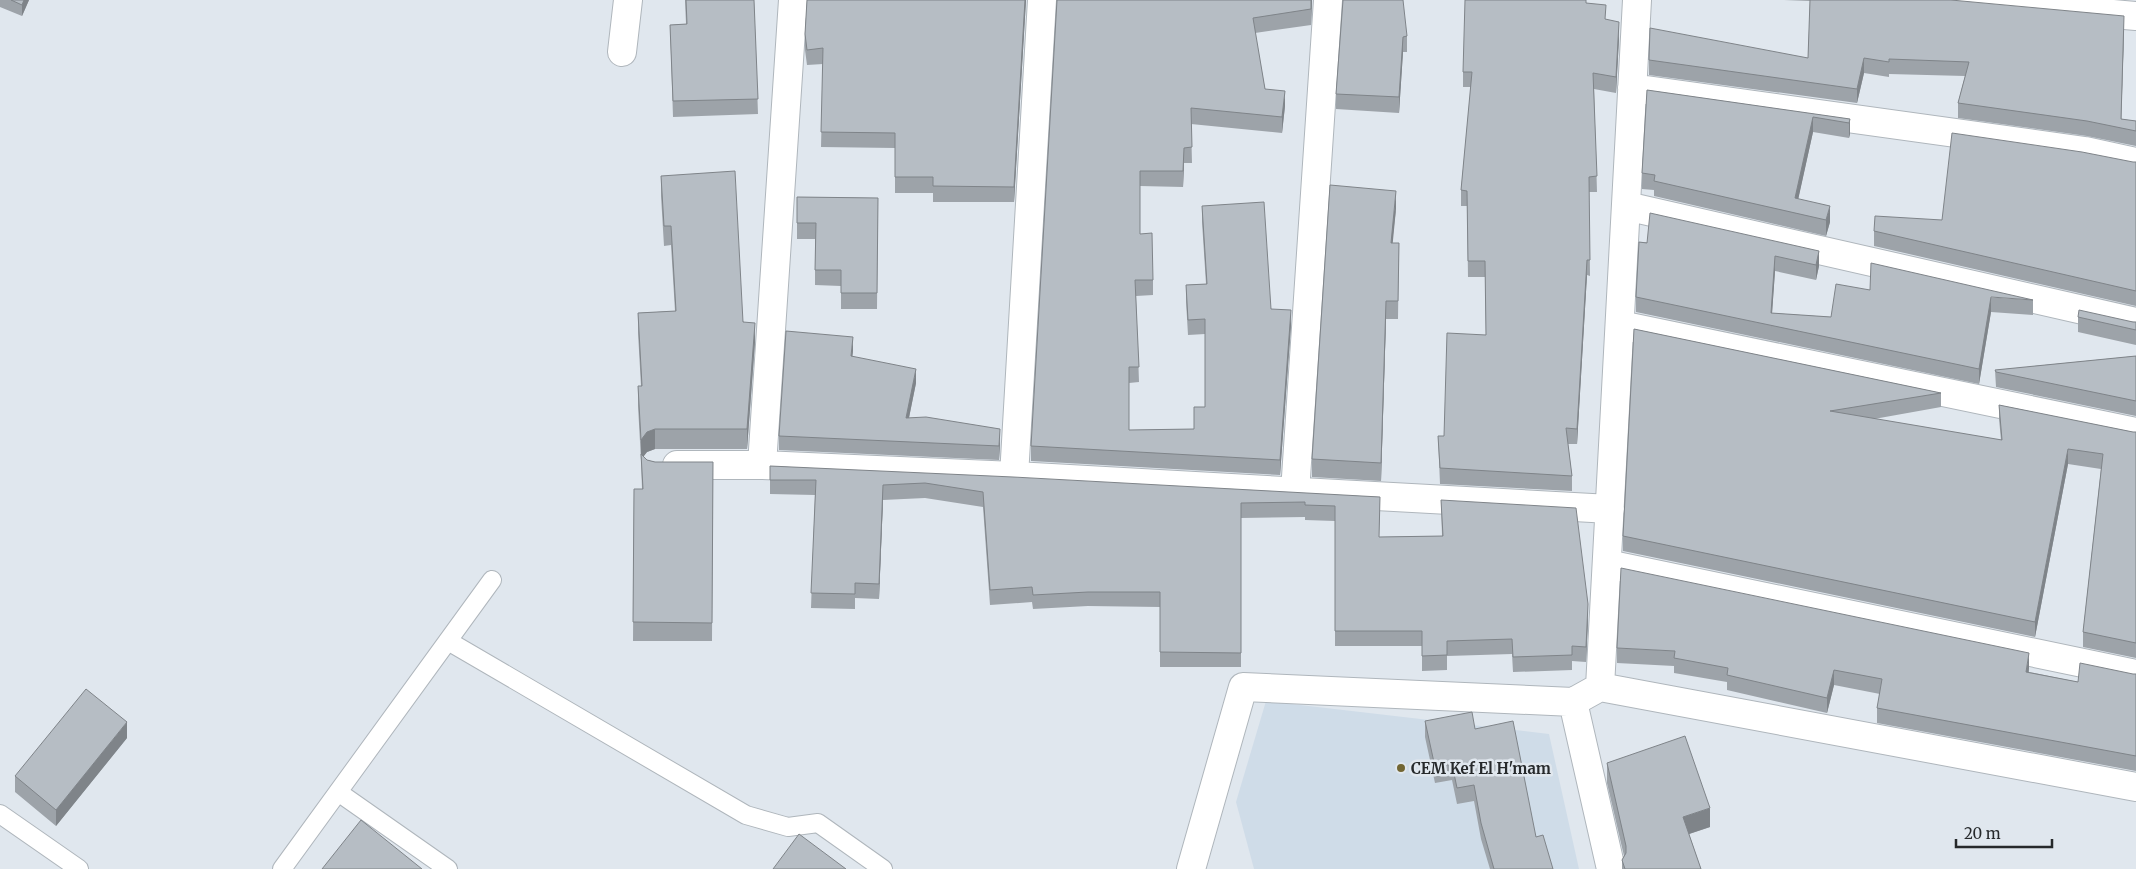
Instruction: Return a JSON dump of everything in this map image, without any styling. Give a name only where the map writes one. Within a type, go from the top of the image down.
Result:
[{"type":"street","points":[[622,52],[628,0]]},
{"type":"street","points":[[762,465],[793,0]]},
{"type":"street","points":[[1014,476],[1042,0]]},
{"type":"street","points":[[1295,492],[1328,0]]},
{"type":"street","points":[[1600,687],[1637,0]]},
{"type":"street","points":[[1954,0],[2136,16]]},
{"type":"street","points":[[1632,88],[2085,151],[2136,162]]},
{"type":"street","points":[[1626,206],[2136,322]]},
{"type":"street","points":[[1620,325],[2136,432]]},
{"type":"street","points":[[655,465],[762,465],[1014,476],[1610,509]]},
{"type":"street","points":[[1607,564],[2136,674]]},
{"type":"street","points":[[1191,869],[1243,688],[1573,702],[1600,687],[2136,787]]},
{"type":"street","points":[[1573,702],[1611,869]]},
{"type":"lane","points":[[282,869],[492,580]]},
{"type":"lane","points":[[448,641],[746,815],[788,827],[818,824],[883,869]]},
{"type":"lane","points":[[338,792],[448,869]]},
{"type":"lane","points":[[0,814],[80,869]]},
{"type":"shaded area","name":"CEM Kef El H'mam","points":[[1266,701],[1549,734],[1579,869],[1254,869],[1236,802]]},
{"type":"building","points":[[11,0],[24,0],[22,5]]},
{"type":"building","points":[[686,0],[754,0],[758,99],[673,101],[670,25],[687,24]]},
{"type":"building","points":[[807,0],[1025,0],[1014,187],[933,186],[933,177],[895,177],[895,133],[821,132],[823,48],[807,50],[805,34]]},
{"type":"building","points":[[1057,0],[1311,0],[1311,9],[1253,18],[1265,89],[1285,91],[1282,117],[1191,108],[1192,147],[1184,148],[1183,171],[1140,171],[1140,234],[1152,233],[1153,280],[1135,280],[1139,367],[1129,367],[1129,430],[1194,429],[1194,407],[1205,407],[1205,319],[1188,320],[1186,285],[1207,284],[1202,206],[1264,202],[1271,309],[1291,310],[1280,460],[1031,446]]},
{"type":"building","points":[[1343,0],[1403,0],[1407,36],[1403,37],[1399,97],[1336,94]]},
{"type":"building","points":[[1465,0],[1586,0],[1586,3],[1606,5],[1605,19],[1619,22],[1616,77],[1593,73],[1597,176],[1589,177],[1590,260],[1587,260],[1577,429],[1566,428],[1572,476],[1440,468],[1438,436],[1444,436],[1447,333],[1486,335],[1485,261],[1468,261],[1467,191],[1461,190],[1472,72],[1463,72]]},
{"type":"building","points":[[1810,0],[1951,0],[2124,16],[2121,119],[2136,121],[2136,131],[2087,121],[1958,103],[1969,62],[1889,59],[1889,62],[1864,58],[1857,89],[1649,60],[1650,28],[1808,58]]},
{"type":"building","points":[[1647,90],[1850,119],[1849,123],[1813,117],[1795,198],[1830,206],[1826,220],[1654,181],[1655,175],[1642,173]]},
{"type":"building","points":[[1952,133],[2136,162],[2136,291],[1874,231],[1875,216],[1942,220]]},
{"type":"building","points":[[735,171],[743,322],[755,323],[747,429],[655,429],[647,432],[641,440],[638,386],[642,386],[638,313],[676,311],[671,226],[664,226],[661,176]]},
{"type":"building","points":[[1330,185],[1396,191],[1391,243],[1399,243],[1398,301],[1386,301],[1381,463],[1312,459]]},
{"type":"building","points":[[797,197],[878,198],[877,293],[841,293],[841,270],[815,270],[816,223],[797,223]]},
{"type":"building","points":[[1650,213],[1819,251],[1816,265],[1775,256],[1771,313],[1831,317],[1836,284],[1870,290],[1871,263],[2033,300],[1991,297],[1979,369],[1636,297],[1639,242],[1647,243]]},
{"type":"building","points":[[2079,310],[2136,322],[2136,330],[2078,317]]},
{"type":"building","points":[[1634,329],[1941,393],[1830,411],[2002,440],[1999,405],[2136,432],[2136,643],[2083,632],[2103,454],[2068,449],[2035,622],[1623,536]]},
{"type":"building","points":[[786,331],[853,337],[851,356],[916,369],[906,418],[926,417],[1000,429],[999,446],[779,436]]},
{"type":"building","points":[[2136,356],[2136,401],[1996,372],[1995,370]]},
{"type":"building","points":[[641,454],[647,460],[655,462],[713,462],[712,623],[633,622],[634,489],[643,489]]},
{"type":"building","points":[[770,466],[1380,497],[1379,537],[1443,536],[1441,500],[1576,508],[1588,604],[1586,647],[1572,646],[1572,655],[1513,657],[1512,639],[1447,641],[1447,655],[1422,656],[1422,631],[1335,631],[1335,506],[1305,505],[1305,502],[1241,503],[1241,653],[1160,652],[1160,592],[1088,592],[1033,595],[1032,587],[990,590],[983,492],[925,483],[883,485],[879,584],[855,583],[855,594],[811,593],[816,480],[770,480]]},
{"type":"building","points":[[1621,568],[2029,653],[2026,672],[2078,682],[2080,663],[2136,674],[2136,756],[1877,708],[1882,679],[1834,670],[1827,698],[1727,675],[1728,668],[1674,658],[1675,651],[1617,648]]},
{"type":"building","points":[[86,689],[127,722],[56,810],[15,776]]},
{"type":"building","points":[[1472,712],[1475,729],[1513,721],[1536,837],[1543,835],[1553,869],[1494,869],[1481,823],[1474,785],[1457,788],[1452,764],[1435,767],[1425,721]]},
{"type":"building","points":[[1685,736],[1710,808],[1683,817],[1701,869],[1625,869],[1622,860],[1626,853],[1626,846],[1607,763]]},
{"type":"building","points":[[361,820],[422,869],[322,869]]},
{"type":"building","points":[[799,834],[846,869],[773,869]]},
{"type":"place","name":"CEM Kef El H'mam","points":[[1401,768]]}]
